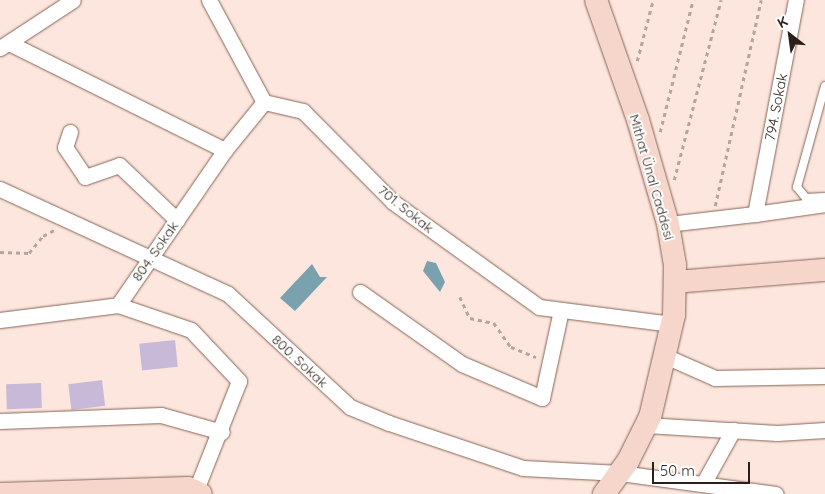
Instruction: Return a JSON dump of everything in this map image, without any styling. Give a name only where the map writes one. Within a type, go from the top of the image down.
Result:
[{"type":"main road","name":"Mithat Ünal Caddesi","points":[[596,0],[668,224],[675,282],[672,324],[646,425],[620,473],[604,494]]},
{"type":"main road","points":[[675,282],[825,270]]},
{"type":"main road","points":[[0,494],[188,488],[197,493]]},
{"type":"street","points":[[5,46],[73,0]]},
{"type":"street","points":[[209,0],[264,102]]},
{"type":"street","name":"794. Sokak","points":[[755,214],[796,0]]},
{"type":"street","points":[[5,46],[225,150]]},
{"type":"street","name":"804. Sokak","points":[[118,305],[225,150],[264,102]]},
{"type":"street","name":"701. Sokak","points":[[264,102],[304,111],[393,202],[540,308],[672,324]]},
{"type":"street","points":[[70,132],[65,147],[85,177],[118,165],[176,220]]},
{"type":"street","name":"800. Sokak","points":[[0,189],[228,294],[350,407],[523,468],[620,473],[776,494]]},
{"type":"street","points":[[668,224],[825,204]]},
{"type":"street","points":[[360,292],[462,364],[542,398],[561,310]]},
{"type":"street","points":[[0,320],[118,305],[191,330],[239,381],[222,432],[197,493]]},
{"type":"street","points":[[665,356],[716,378],[825,376]]},
{"type":"street","points":[[0,421],[161,415],[222,432]]},
{"type":"street","points":[[646,425],[732,430],[825,430]]},
{"type":"street","points":[[703,484],[732,430]]},
{"type":"lane","points":[[825,86],[797,187],[806,198],[825,196]]},
{"type":"path","points":[[636,66],[653,0]]},
{"type":"path","points":[[658,139],[693,0]]},
{"type":"path","points":[[672,186],[721,0]]},
{"type":"path","points":[[712,219],[761,0]]},
{"type":"path","points":[[0,252],[29,253],[43,236],[72,222]]},
{"type":"path","points":[[460,297],[470,318],[488,319],[511,347],[550,362]]},
{"type":"water","points":[[427,261],[436,263],[445,282],[440,292],[423,271]]},
{"type":"water","points":[[312,264],[320,277],[327,277],[295,311],[280,298]]},
{"type":"building","points":[[175,340],[178,367],[142,371],[139,344]]},
{"type":"building","points":[[102,380],[105,406],[71,410],[68,384]]},
{"type":"building","points":[[41,383],[42,408],[7,409],[6,384]]}]
